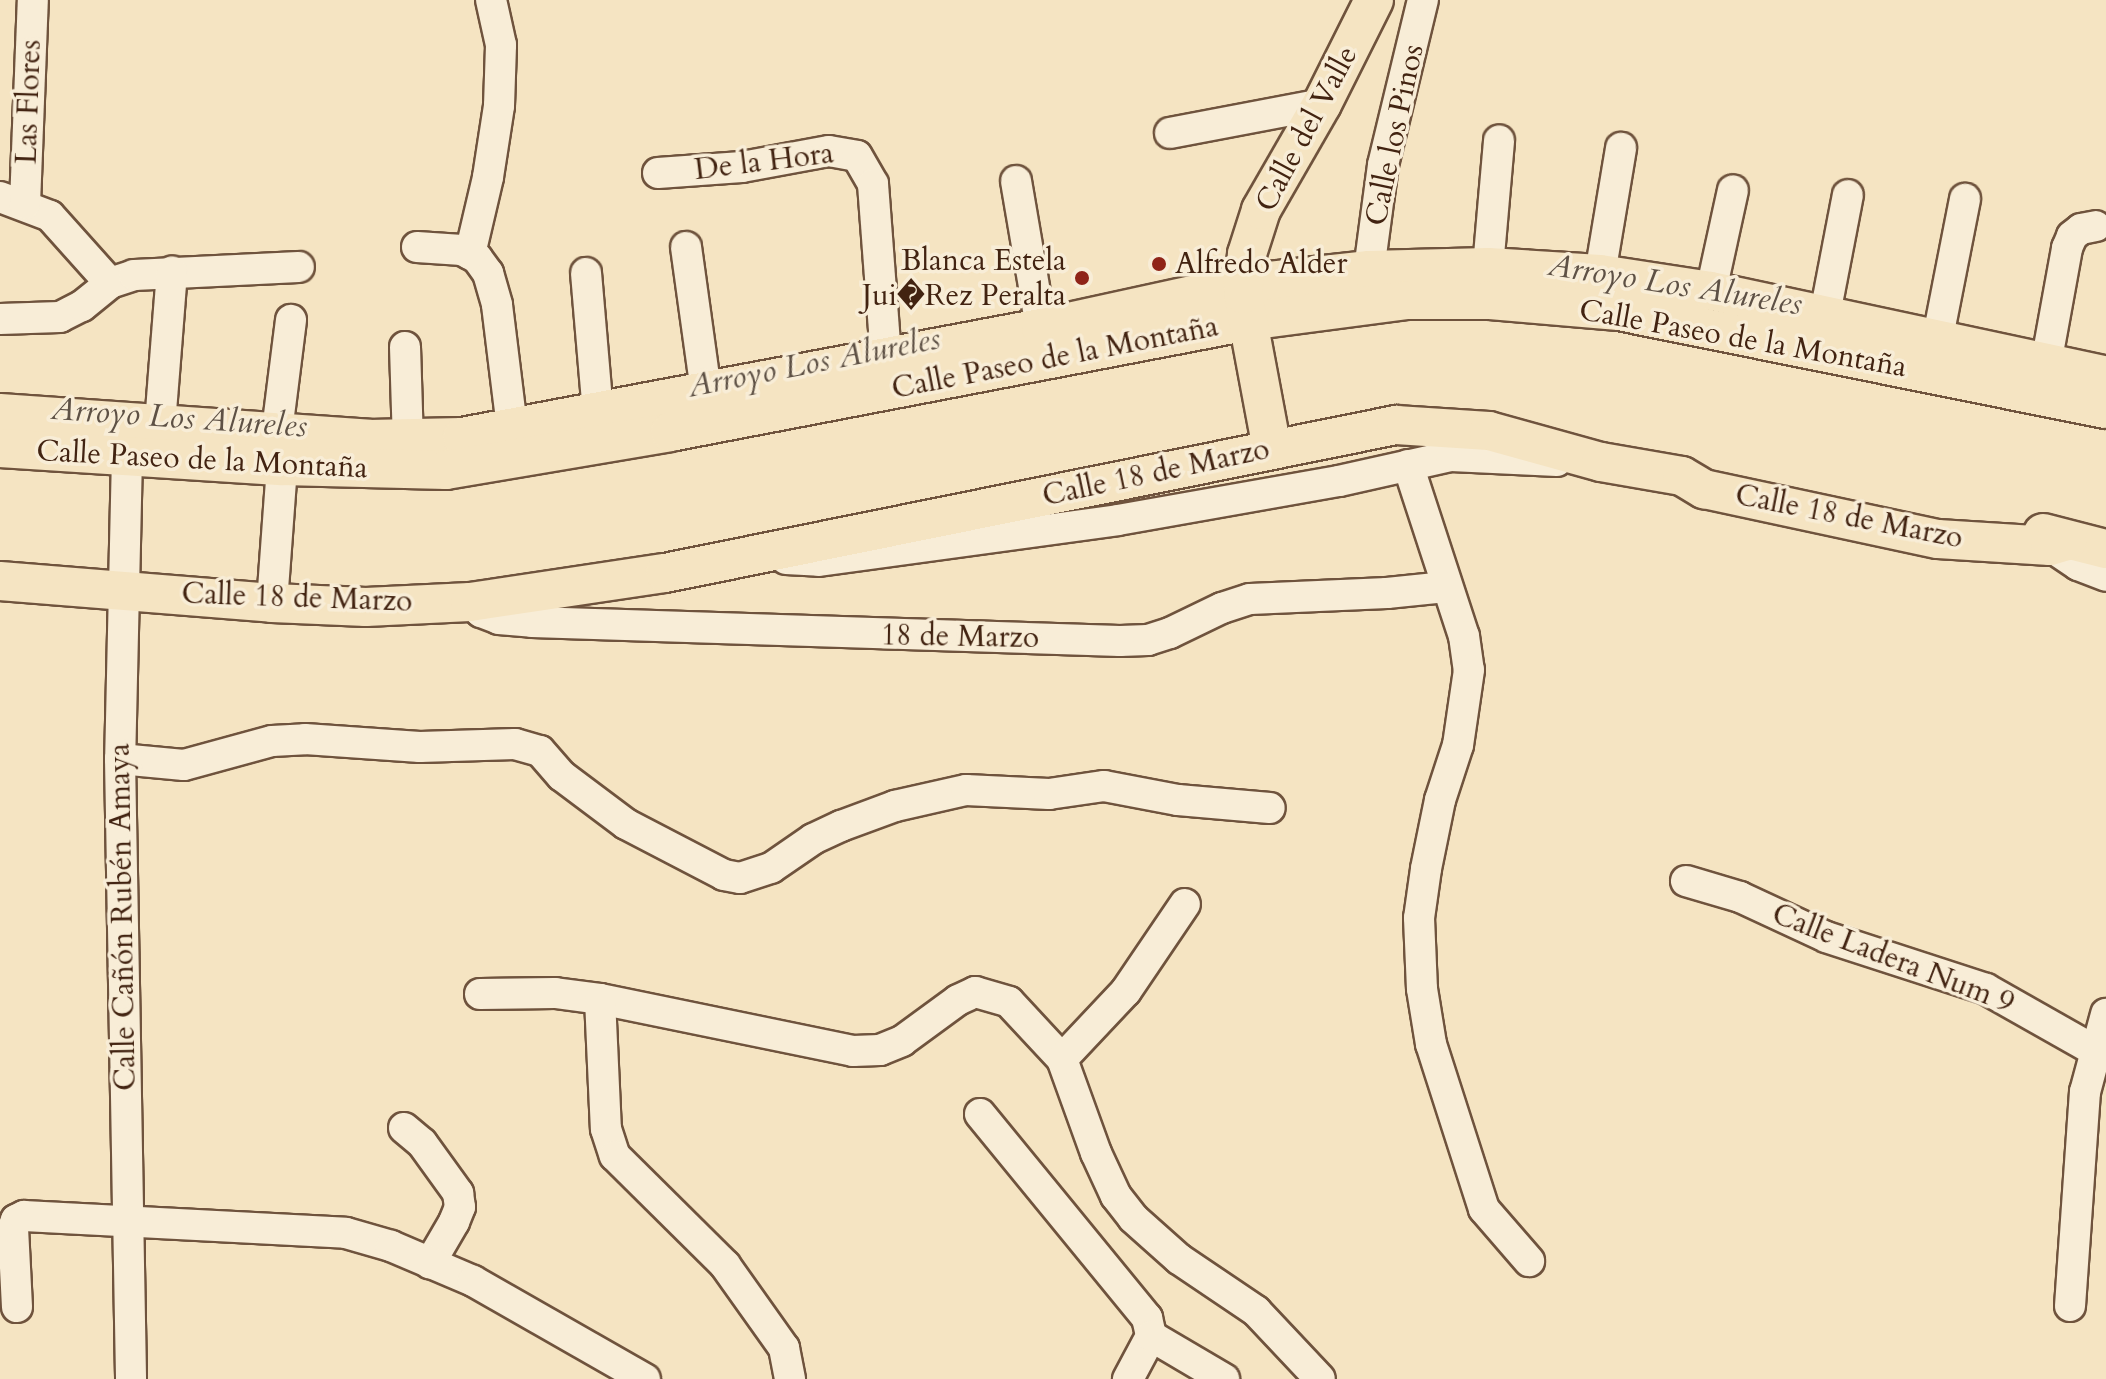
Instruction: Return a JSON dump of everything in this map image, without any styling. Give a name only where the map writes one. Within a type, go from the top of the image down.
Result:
[{"type":"main road","name":"Calle del Valle","points":[[1272,449],[1245,304],[1247,254],[1261,210],[1322,104],[1374,0]]},
{"type":"main road","name":"Calle Paseo de la Montaña","points":[[0,413],[160,424],[414,471],[514,460],[1245,304],[1369,270],[1488,267],[1600,274],[1711,291],[2106,376]]},
{"type":"main road","name":"Calle Paseo de la Montaña","points":[[0,448],[127,456],[408,441],[512,428],[1041,328],[1245,304],[1408,300],[1490,300],[1619,311],[2106,409]]},
{"type":"main road","name":"Calle 18 de Marzo","points":[[0,581],[272,603],[366,607],[470,602],[665,573],[1396,425],[1489,431],[1578,456],[1682,476],[1704,489],[1938,539],[2055,540],[2106,549]]},
{"type":"street","name":"Las Flores","points":[[12,200],[33,0]]},
{"type":"street","points":[[470,254],[499,106],[501,45],[491,0]]},
{"type":"street","name":"Calle los Pinos","points":[[1369,270],[1383,165],[1423,0]]},
{"type":"street","points":[[1170,133],[1322,104]]},
{"type":"street","points":[[1488,267],[1499,140]]},
{"type":"street","points":[[1600,274],[1621,148]]},
{"type":"street","name":"De la Hora","points":[[658,173],[742,167],[829,151],[857,156],[873,184],[886,355]]},
{"type":"street","points":[[1016,181],[1041,328]]},
{"type":"street","points":[[1711,291],[1733,190]]},
{"type":"street","points":[[1825,314],[1848,195]]},
{"type":"street","points":[[1937,342],[1965,199]]},
{"type":"street","points":[[12,200],[50,216],[110,283]]},
{"type":"street","points":[[2046,364],[2084,231]]},
{"type":"street","points":[[417,247],[462,250],[488,273],[497,305],[512,428]]},
{"type":"street","points":[[686,247],[706,391]]},
{"type":"street","points":[[0,319],[60,317],[82,306],[110,283],[134,275],[299,267]]},
{"type":"street","points":[[160,424],[172,271]]},
{"type":"street","points":[[586,273],[598,412]]},
{"type":"street","points":[[272,603],[280,448],[291,320]]},
{"type":"street","points":[[405,347],[408,441]]},
{"type":"street","name":"Calle Cañón Rubén Amaya","points":[[127,456],[120,759],[131,1379]]},
{"type":"street","name":"Calle 18 de Marzo","points":[[735,557],[819,561],[1118,520],[1339,481],[1451,456],[1555,462],[1578,456]]},
{"type":"street","points":[[1408,465],[1464,636],[1469,670],[1458,745],[1440,800],[1426,869],[1419,918],[1422,989],[1431,1044],[1484,1209],[1529,1261]]},
{"type":"street","points":[[2055,540],[2078,565],[2106,576]]},
{"type":"street","name":"18 de Marzo","points":[[470,602],[481,612],[499,619],[532,622],[1120,641],[1148,640],[1170,633],[1222,608],[1250,599],[1446,587]]},
{"type":"street","points":[[120,759],[184,765],[272,741],[305,739],[420,747],[515,744],[540,751],[562,776],[626,824],[724,875],[740,878],[771,868],[813,839],[841,826],[895,806],[966,790],[1049,794],[1104,786],[1178,800],[1270,808]]},
{"type":"street","name":"Calle Ladera Num 9","points":[[1686,881],[1740,897],[1826,937],[1986,989],[2094,1050]]},
{"type":"street","points":[[1062,1059],[1126,991],[1185,904]]},
{"type":"street","points":[[480,994],[555,993],[600,999],[853,1051],[880,1050],[902,1041],[958,1000],[975,992],[1009,1002],[1062,1059],[1096,1153],[1116,1196],[1133,1218],[1179,1259],[1256,1311],[1320,1379]]},
{"type":"street","points":[[600,999],[606,1129],[615,1156],[725,1265],[784,1348],[790,1379]]},
{"type":"street","points":[[2070,1306],[2096,1095],[2094,1050],[2106,1014]]},
{"type":"street","points":[[980,1114],[1147,1318],[1151,1336],[1128,1379]]},
{"type":"street","points":[[404,1128],[422,1143],[458,1193],[460,1207],[454,1222],[430,1263]]},
{"type":"street","points":[[17,1307],[13,1228],[16,1220],[24,1216],[346,1233],[391,1246],[473,1281],[550,1322],[645,1379]]},
{"type":"street","points":[[1151,1336],[1224,1379]]},
{"type":"place","name":"Alfredo Alder","points":[[1159,264]]},
{"type":"place","name":"Blanca Estela Jui�Rez Peralta","points":[[1082,278]]},
{"type":"water label","name":"Arroyo Los Alureles","points":[[1675,285]]},
{"type":"water label","name":"Arroyo Los Alureles","points":[[814,363]]},
{"type":"water label","name":"Arroyo Los Alureles","points":[[179,418]]}]
